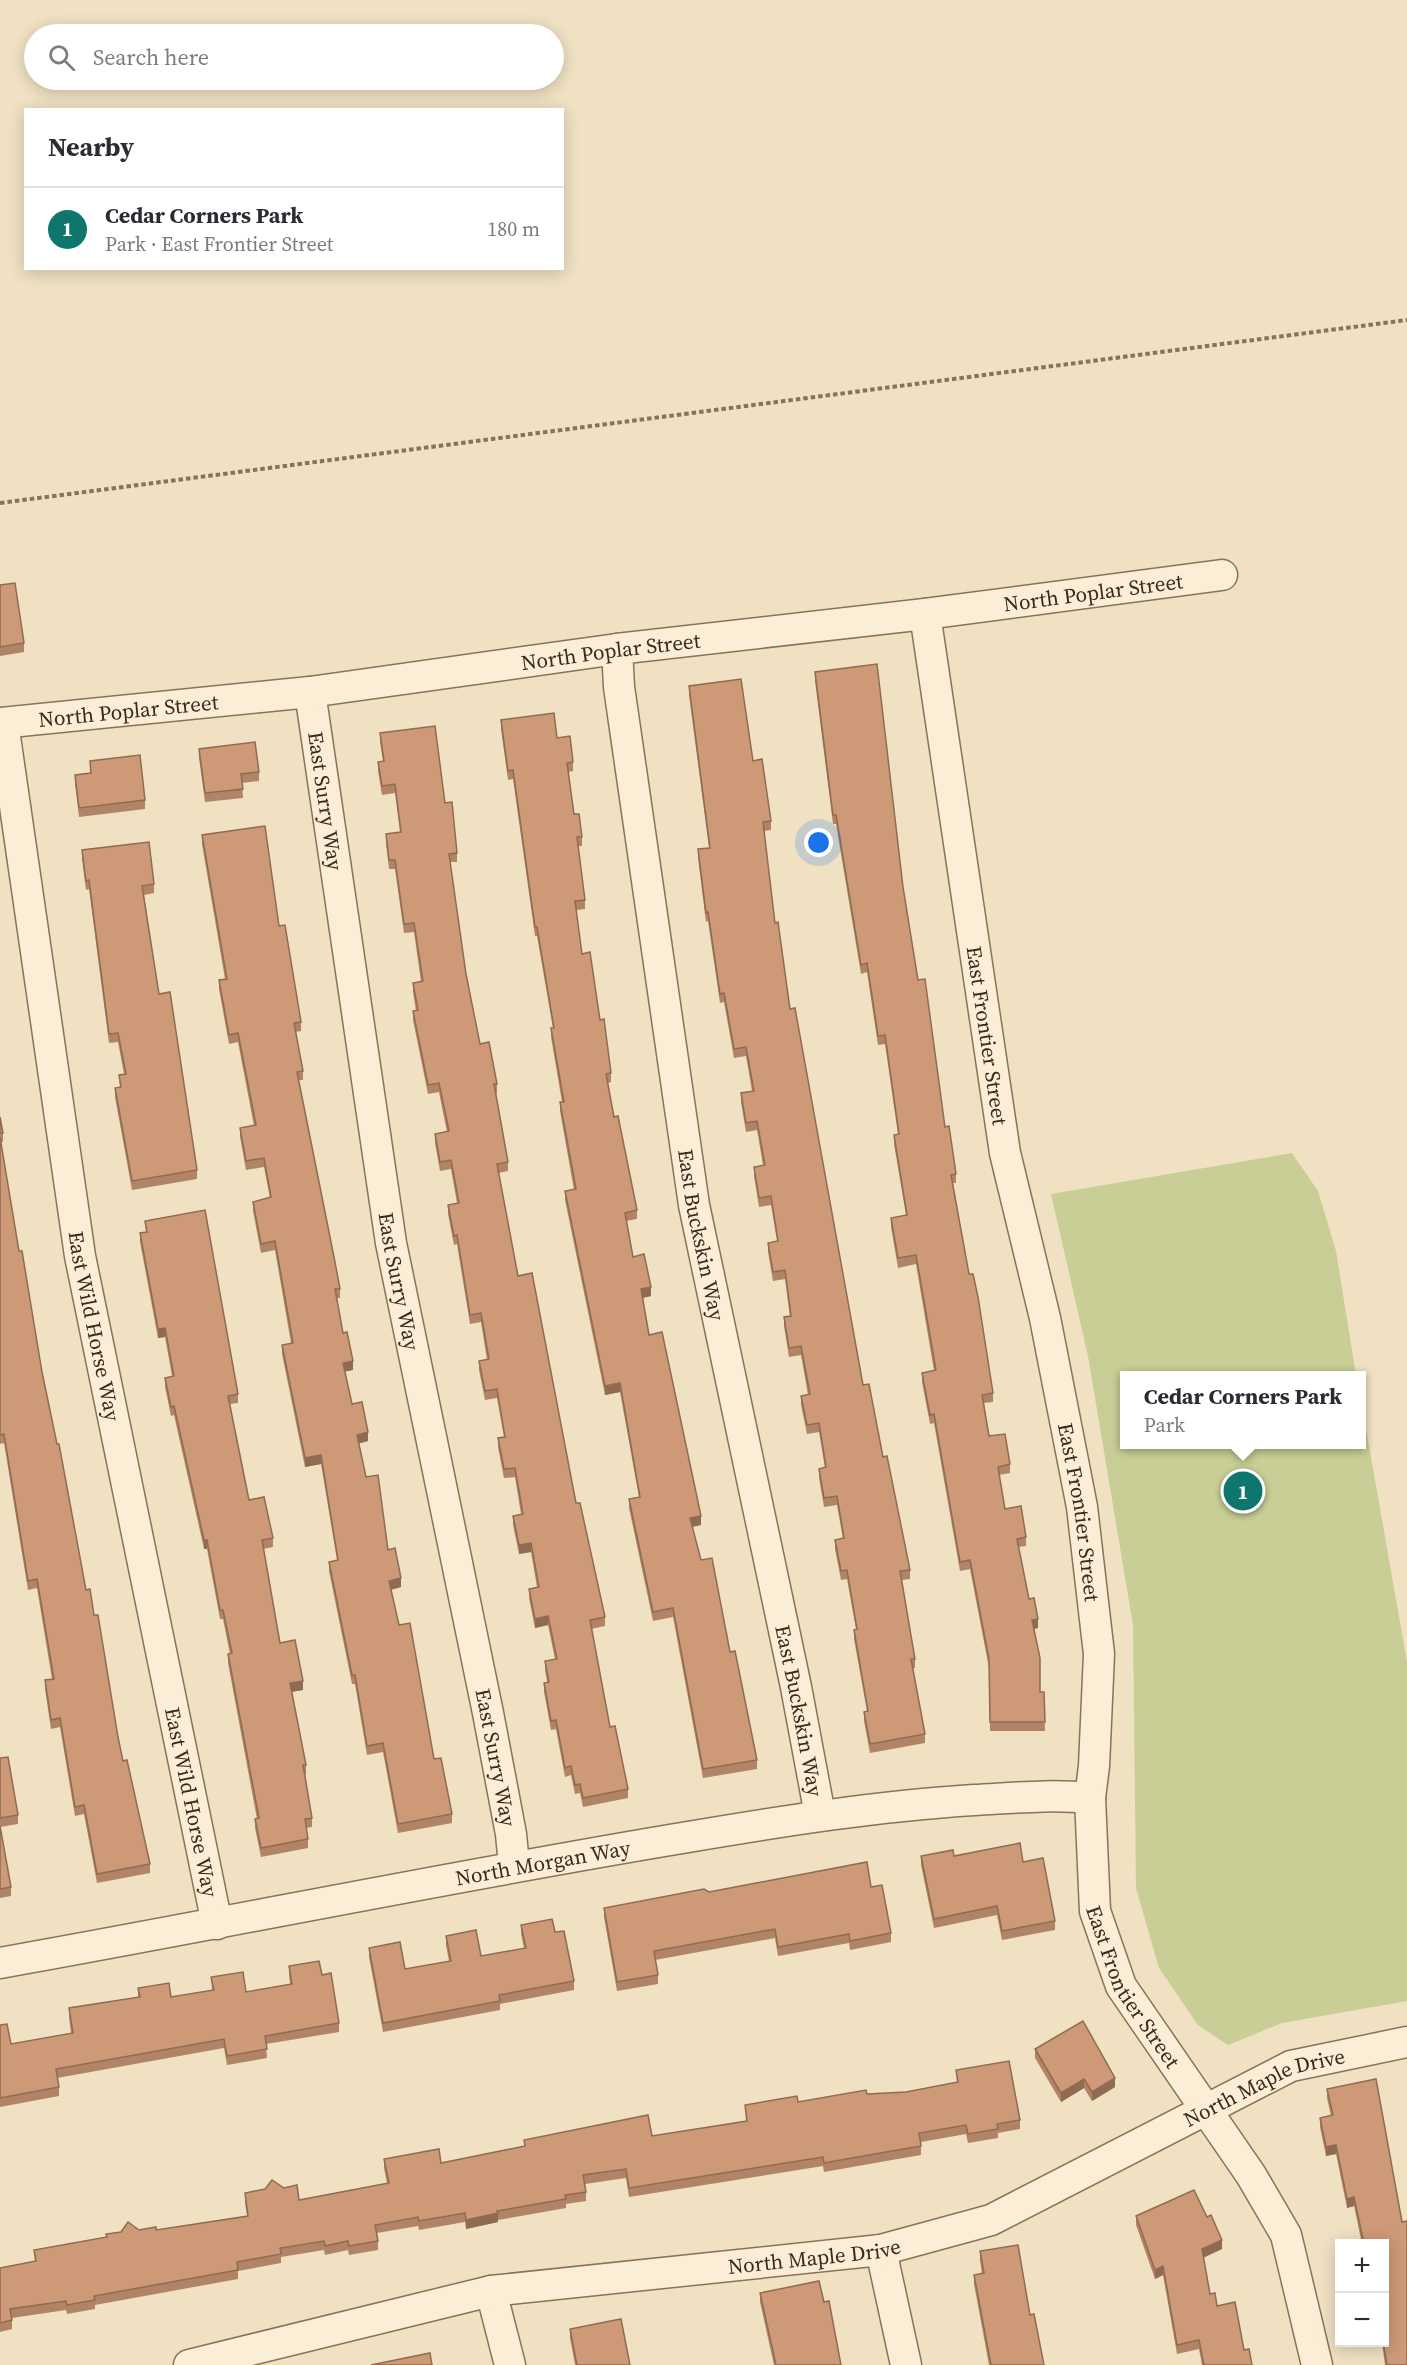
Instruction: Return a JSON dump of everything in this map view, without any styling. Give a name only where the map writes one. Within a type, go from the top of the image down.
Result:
[{"type":"street","name":"North Poplar Street","points":[[1,723],[310,692],[617,649],[926,614],[1222,575]]},
{"type":"street","name":"East Frontier Street","points":[[926,614],[1005,1153],[1045,1318],[1082,1507],[1099,1654],[1094,1766],[1090,1798],[1095,1911],[1121,1986],[1251,2175],[1286,2235],[1317,2365]]},
{"type":"street","name":"East Buckskin Way","points":[[617,649],[619,687],[694,1205],[796,1687],[820,1815]]},
{"type":"street","name":"East Surry Way","points":[[310,692],[391,1243],[488,1713],[511,1834],[514,1865]]},
{"type":"street","name":"East Wild Horse Way","points":[[1,723],[80,1256],[217,1924]]},
{"type":"street","name":"North Morgan Way","points":[[0,1963],[217,1924],[514,1865],[820,1815],[1059,1795],[1090,1798]]},
{"type":"street","name":"North Maple Drive","points":[[189,2365],[491,2291],[881,2250],[991,2220],[1291,2066],[1407,2042]]},
{"type":"street","points":[[881,2250],[906,2365]]},
{"type":"street","points":[[491,2291],[510,2365]]},
{"type":"path","points":[[0,503],[1407,320]]},
{"type":"green space","points":[[1292,1153],[1318,1191],[1336,1251],[1355,1371],[1120,1371],[1120,1449],[1366,1449],[1366,1429],[1407,1662],[1407,2001],[1282,2023],[1228,2045],[1198,2025],[1159,1968],[1136,1888],[1133,1625],[1088,1356],[1051,1194]]},
{"type":"building","points":[[15,583],[24,643],[0,647],[0,585]]},
{"type":"building","points":[[877,664],[903,887],[918,980],[925,979],[945,1127],[949,1126],[956,1174],[951,1175],[969,1274],[973,1274],[978,1297],[993,1393],[982,1395],[989,1436],[1005,1434],[1010,1464],[998,1467],[1005,1509],[1021,1506],[1026,1537],[1017,1539],[1029,1599],[1034,1598],[1038,1619],[1032,1620],[1040,1658],[1040,1692],[1044,1692],[1045,1722],[990,1722],[989,1659],[970,1560],[960,1562],[934,1414],[930,1415],[922,1373],[936,1370],[916,1255],[898,1258],[891,1218],[907,1215],[894,1135],[899,1134],[885,1035],[878,1036],[867,963],[861,965],[836,815],[833,815],[815,672]]},
{"type":"building","points":[[741,679],[753,761],[762,759],[771,821],[763,822],[775,923],[778,922],[790,1009],[795,1008],[863,1385],[869,1384],[883,1457],[887,1456],[910,1570],[900,1571],[915,1659],[911,1659],[925,1734],[870,1744],[864,1712],[868,1711],[854,1630],[857,1629],[847,1570],[841,1571],[835,1540],[844,1538],[837,1496],[824,1498],[819,1469],[826,1467],[819,1423],[807,1425],[801,1396],[810,1394],[801,1346],[789,1348],[784,1317],[791,1316],[785,1270],[773,1272],[768,1243],[778,1241],[771,1196],[759,1198],[754,1167],[765,1165],[757,1121],[746,1123],[741,1093],[754,1091],[746,1047],[734,1049],[724,993],[720,994],[698,849],[710,848],[689,686]]},
{"type":"building","points":[[554,713],[557,738],[570,736],[573,762],[567,763],[574,814],[579,814],[582,837],[577,837],[585,900],[575,901],[582,954],[590,952],[600,1020],[604,1019],[611,1073],[606,1074],[614,1117],[618,1116],[637,1210],[625,1213],[633,1257],[644,1254],[651,1287],[641,1289],[649,1335],[662,1332],[701,1516],[690,1518],[701,1560],[712,1558],[730,1652],[735,1651],[757,1760],[703,1769],[673,1608],[653,1612],[629,1499],[640,1497],[620,1383],[605,1386],[565,1191],[576,1189],[560,1102],[564,1102],[551,1028],[554,1028],[537,927],[535,927],[513,770],[508,771],[501,720]]},
{"type":"building","points":[[435,726],[445,803],[452,802],[457,853],[449,854],[466,974],[480,1044],[489,1042],[497,1084],[494,1084],[508,1162],[497,1164],[518,1276],[532,1273],[576,1503],[580,1503],[605,1617],[590,1620],[610,1727],[615,1726],[628,1789],[583,1798],[580,1784],[575,1785],[571,1766],[565,1768],[556,1720],[551,1721],[544,1683],[549,1682],[545,1661],[557,1659],[548,1616],[535,1619],[529,1589],[539,1587],[531,1543],[519,1545],[513,1516],[523,1514],[515,1468],[504,1469],[498,1438],[505,1437],[497,1389],[485,1391],[479,1361],[489,1359],[481,1313],[470,1315],[457,1235],[454,1236],[448,1205],[459,1203],[451,1160],[440,1162],[435,1134],[449,1131],[439,1083],[428,1085],[413,1011],[418,1010],[413,983],[423,981],[414,923],[404,924],[395,860],[389,860],[386,834],[401,832],[395,784],[382,786],[378,762],[384,761],[380,733]]},
{"type":"building","points":[[255,742],[259,772],[241,774],[243,789],[205,793],[199,749]]},
{"type":"building","points":[[140,755],[145,800],[79,808],[75,775],[91,773],[90,761]]},
{"type":"building","points":[[265,826],[279,926],[285,925],[301,1022],[294,1023],[303,1071],[297,1072],[340,1289],[335,1289],[343,1333],[347,1332],[353,1361],[343,1363],[352,1404],[362,1402],[368,1432],[357,1435],[366,1477],[378,1475],[388,1550],[395,1548],[401,1578],[389,1581],[399,1625],[410,1623],[434,1759],[441,1758],[452,1814],[398,1824],[383,1743],[367,1746],[355,1675],[352,1675],[329,1562],[338,1560],[321,1455],[305,1458],[282,1345],[293,1343],[275,1241],[261,1244],[253,1202],[271,1197],[264,1158],[246,1161],[240,1128],[256,1125],[238,1033],[229,1035],[219,980],[227,979],[202,835]]},
{"type":"building","points":[[149,842],[154,884],[142,886],[159,994],[170,992],[197,1170],[132,1181],[115,1088],[121,1087],[119,1075],[126,1074],[118,1033],[109,1034],[89,880],[86,881],[82,850]]},
{"type":"building","points":[[0,1117],[3,1133],[0,1133]]},
{"type":"building","points":[[0,1137],[19,1251],[22,1251],[42,1372],[57,1444],[59,1444],[86,1590],[90,1589],[94,1615],[98,1615],[123,1761],[127,1760],[150,1864],[97,1874],[84,1805],[75,1807],[60,1718],[51,1720],[45,1680],[54,1679],[37,1579],[28,1581],[4,1434],[0,1435]]},
{"type":"building","points":[[205,1210],[238,1394],[228,1396],[249,1500],[264,1497],[273,1538],[262,1540],[280,1643],[295,1640],[303,1681],[290,1683],[306,1765],[303,1765],[312,1818],[305,1819],[308,1839],[261,1848],[255,1819],[259,1818],[228,1654],[232,1653],[223,1610],[220,1610],[207,1540],[204,1540],[174,1406],[171,1407],[165,1378],[174,1376],[165,1328],[158,1329],[140,1233],[147,1232],[145,1221]]},
{"type":"building","points":[[8,1757],[18,1815],[0,1818],[0,1758]]},
{"type":"building","points":[[0,1826],[11,1887],[0,1889]]},
{"type":"building","points":[[1020,1843],[1023,1862],[1043,1858],[1055,1921],[1002,1931],[997,1906],[934,1919],[921,1856],[953,1850],[954,1856]]},
{"type":"building","points":[[867,1862],[871,1887],[882,1885],[891,1933],[850,1941],[849,1934],[778,1947],[775,1929],[654,1951],[658,1975],[617,1982],[604,1908],[704,1889],[709,1892]]},
{"type":"building","points":[[552,1919],[555,1932],[564,1931],[574,1981],[499,1995],[500,2001],[383,2023],[369,1948],[400,1942],[405,1969],[451,1961],[446,1936],[476,1930],[481,1956],[526,1948],[521,1925]]},
{"type":"building","points":[[319,1961],[322,1975],[331,1973],[339,2023],[265,2036],[267,2049],[227,2056],[224,2039],[56,2069],[59,2087],[0,2098],[0,2025],[7,2024],[11,2044],[73,2033],[69,2008],[140,1997],[138,1988],[169,1983],[171,1997],[214,1990],[211,1977],[243,1972],[246,1992],[292,1984],[289,1966]]},
{"type":"building","points":[[1083,2021],[1115,2078],[1092,2092],[1084,2079],[1061,2093],[1035,2049]]},
{"type":"building","points":[[1009,2061],[1020,2120],[997,2124],[998,2129],[968,2134],[966,2125],[919,2133],[921,2146],[824,2163],[823,2157],[629,2188],[626,2169],[583,2175],[586,2192],[565,2195],[566,2199],[497,2211],[498,2213],[466,2220],[465,2213],[419,2221],[418,2217],[375,2225],[378,2241],[349,2246],[348,2241],[325,2246],[324,2241],[280,2248],[281,2254],[237,2262],[238,2270],[94,2296],[95,2300],[67,2305],[66,2301],[10,2309],[12,2320],[0,2323],[0,2268],[36,2261],[34,2250],[107,2237],[106,2234],[121,2232],[128,2222],[139,2230],[156,2227],[156,2230],[248,2216],[245,2193],[265,2189],[272,2180],[284,2188],[297,2185],[299,2200],[389,2183],[384,2159],[439,2149],[441,2163],[525,2146],[524,2140],[648,2115],[652,2136],[747,2121],[745,2105],[797,2096],[798,2102],[866,2090],[867,2094],[906,2092],[958,2082],[956,2070]]},
{"type":"building","points":[[1376,2079],[1402,2222],[1407,2221],[1407,2365],[1387,2365],[1384,2347],[1389,2347],[1389,2239],[1363,2239],[1354,2197],[1347,2199],[1336,2145],[1326,2147],[1320,2118],[1333,2115],[1327,2089]]},
{"type":"building","points":[[1194,2190],[1207,2217],[1211,2215],[1222,2240],[1202,2249],[1210,2294],[1215,2293],[1217,2306],[1235,2302],[1244,2350],[1249,2349],[1252,2365],[1204,2365],[1199,2340],[1177,2345],[1163,2266],[1155,2270],[1136,2216]]},
{"type":"building","points":[[1018,2245],[1030,2315],[1034,2314],[1044,2365],[991,2365],[974,2275],[984,2273],[980,2251]]},
{"type":"building","points":[[819,2281],[824,2302],[829,2301],[841,2365],[776,2365],[760,2293]]},
{"type":"building","points":[[621,2319],[630,2365],[577,2365],[570,2329]]},
{"type":"building","points":[[430,2353],[432,2365],[371,2365]]},
{"type":"place","name":"Cedar Corners Park","points":[[1243,1491]]}]
